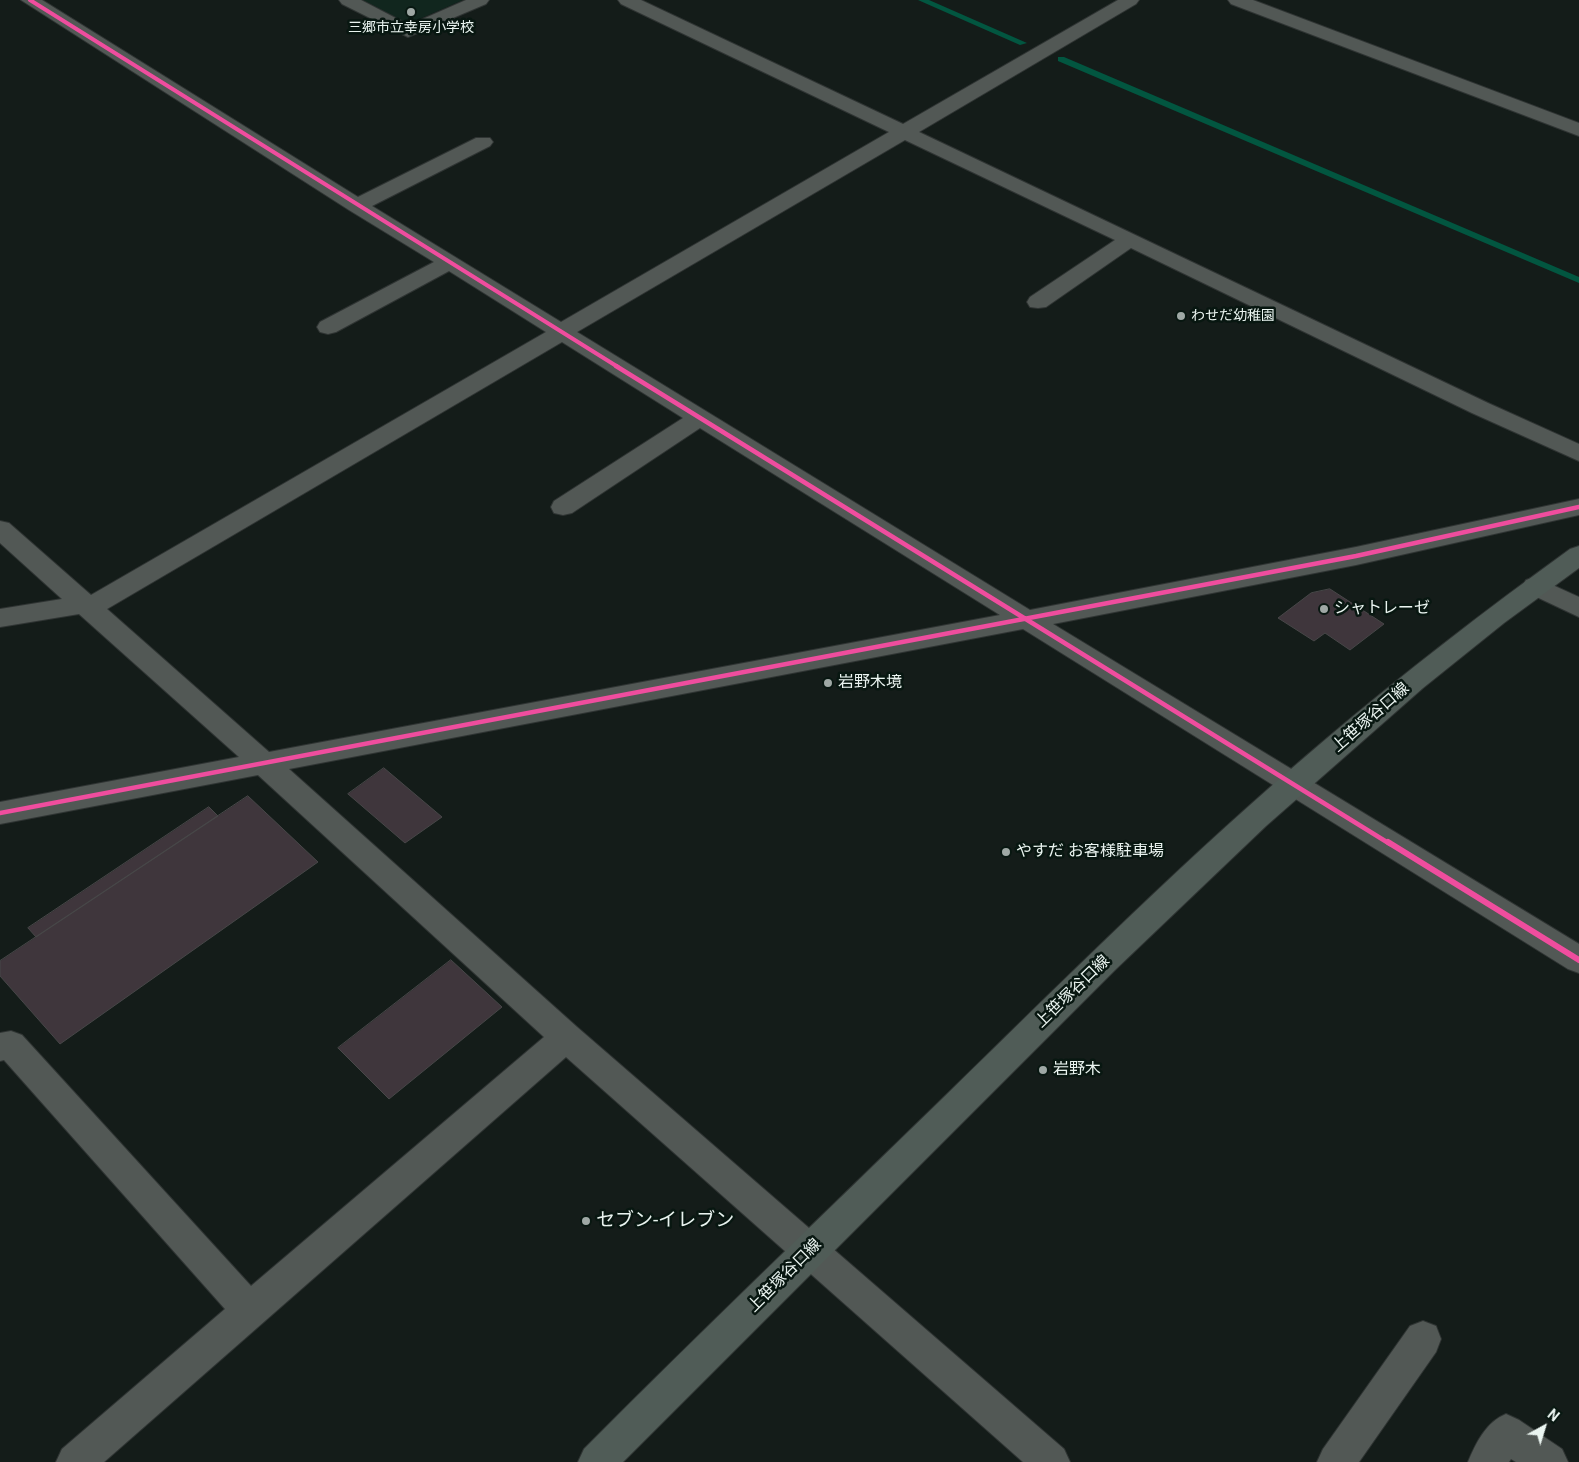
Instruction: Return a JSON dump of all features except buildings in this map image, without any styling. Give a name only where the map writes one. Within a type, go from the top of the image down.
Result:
[{"type":"main road","name":"上笹塚谷口線","points":[[598,1462],[1138,928],[1295,784],[1420,675],[1535,586],[1579,556]]},
{"type":"street","points":[[30,0],[561,334],[1029,619],[1579,960]]},
{"type":"street","points":[[348,0],[408,32],[480,0]]},
{"type":"street","points":[[627,0],[1480,408],[1579,453]]},
{"type":"street","points":[[0,618],[87,606],[561,334],[1130,0]]},
{"type":"street","points":[[1237,0],[1579,130]]},
{"type":"street","points":[[356,206],[483,142]]},
{"type":"street","points":[[1038,302],[1129,240]]},
{"type":"street","points":[[328,327],[448,263]]},
{"type":"street","points":[[563,507],[700,417]]},
{"type":"street","points":[[0,813],[1356,556],[1579,507]]},
{"type":"street","points":[[0,529],[566,1037],[1051,1462]]},
{"type":"street","points":[[1535,586],[1579,608]]},
{"type":"street","points":[[75,1462],[566,1037]]},
{"type":"street","points":[[0,1047],[11,1045],[249,1310]]},
{"type":"street","points":[[1336,1462],[1423,1339]]},
{"type":"street","points":[[1487,1462],[1506,1433],[1549,1462]]},
{"type":"shaded area","name":"三郷市立幸房小学校","points":[[363,0],[463,0],[408,24]]},
{"type":"waterway","points":[[922,0],[1023,43]]},
{"type":"waterway","points":[[1061,59],[1579,280]]},
{"type":"cycle path","points":[[30,0],[610,362],[1579,960]]},
{"type":"cycle path","points":[[0,813],[1356,556],[1579,507]]},
{"type":"place","name":"三郷市立幸房小学校","points":[[411,12]]},
{"type":"place","name":"わせだ幼稚園","points":[[1181,316]]},
{"type":"place","name":"シャトレーゼ","points":[[1324,609]]},
{"type":"place","name":"岩野木境","points":[[828,683]]},
{"type":"place","name":"やすだ お客様駐車場","points":[[1006,852]]},
{"type":"place","name":"岩野木","points":[[1043,1070]]},
{"type":"place","name":"セブン-イレブン","points":[[586,1221]]}]
